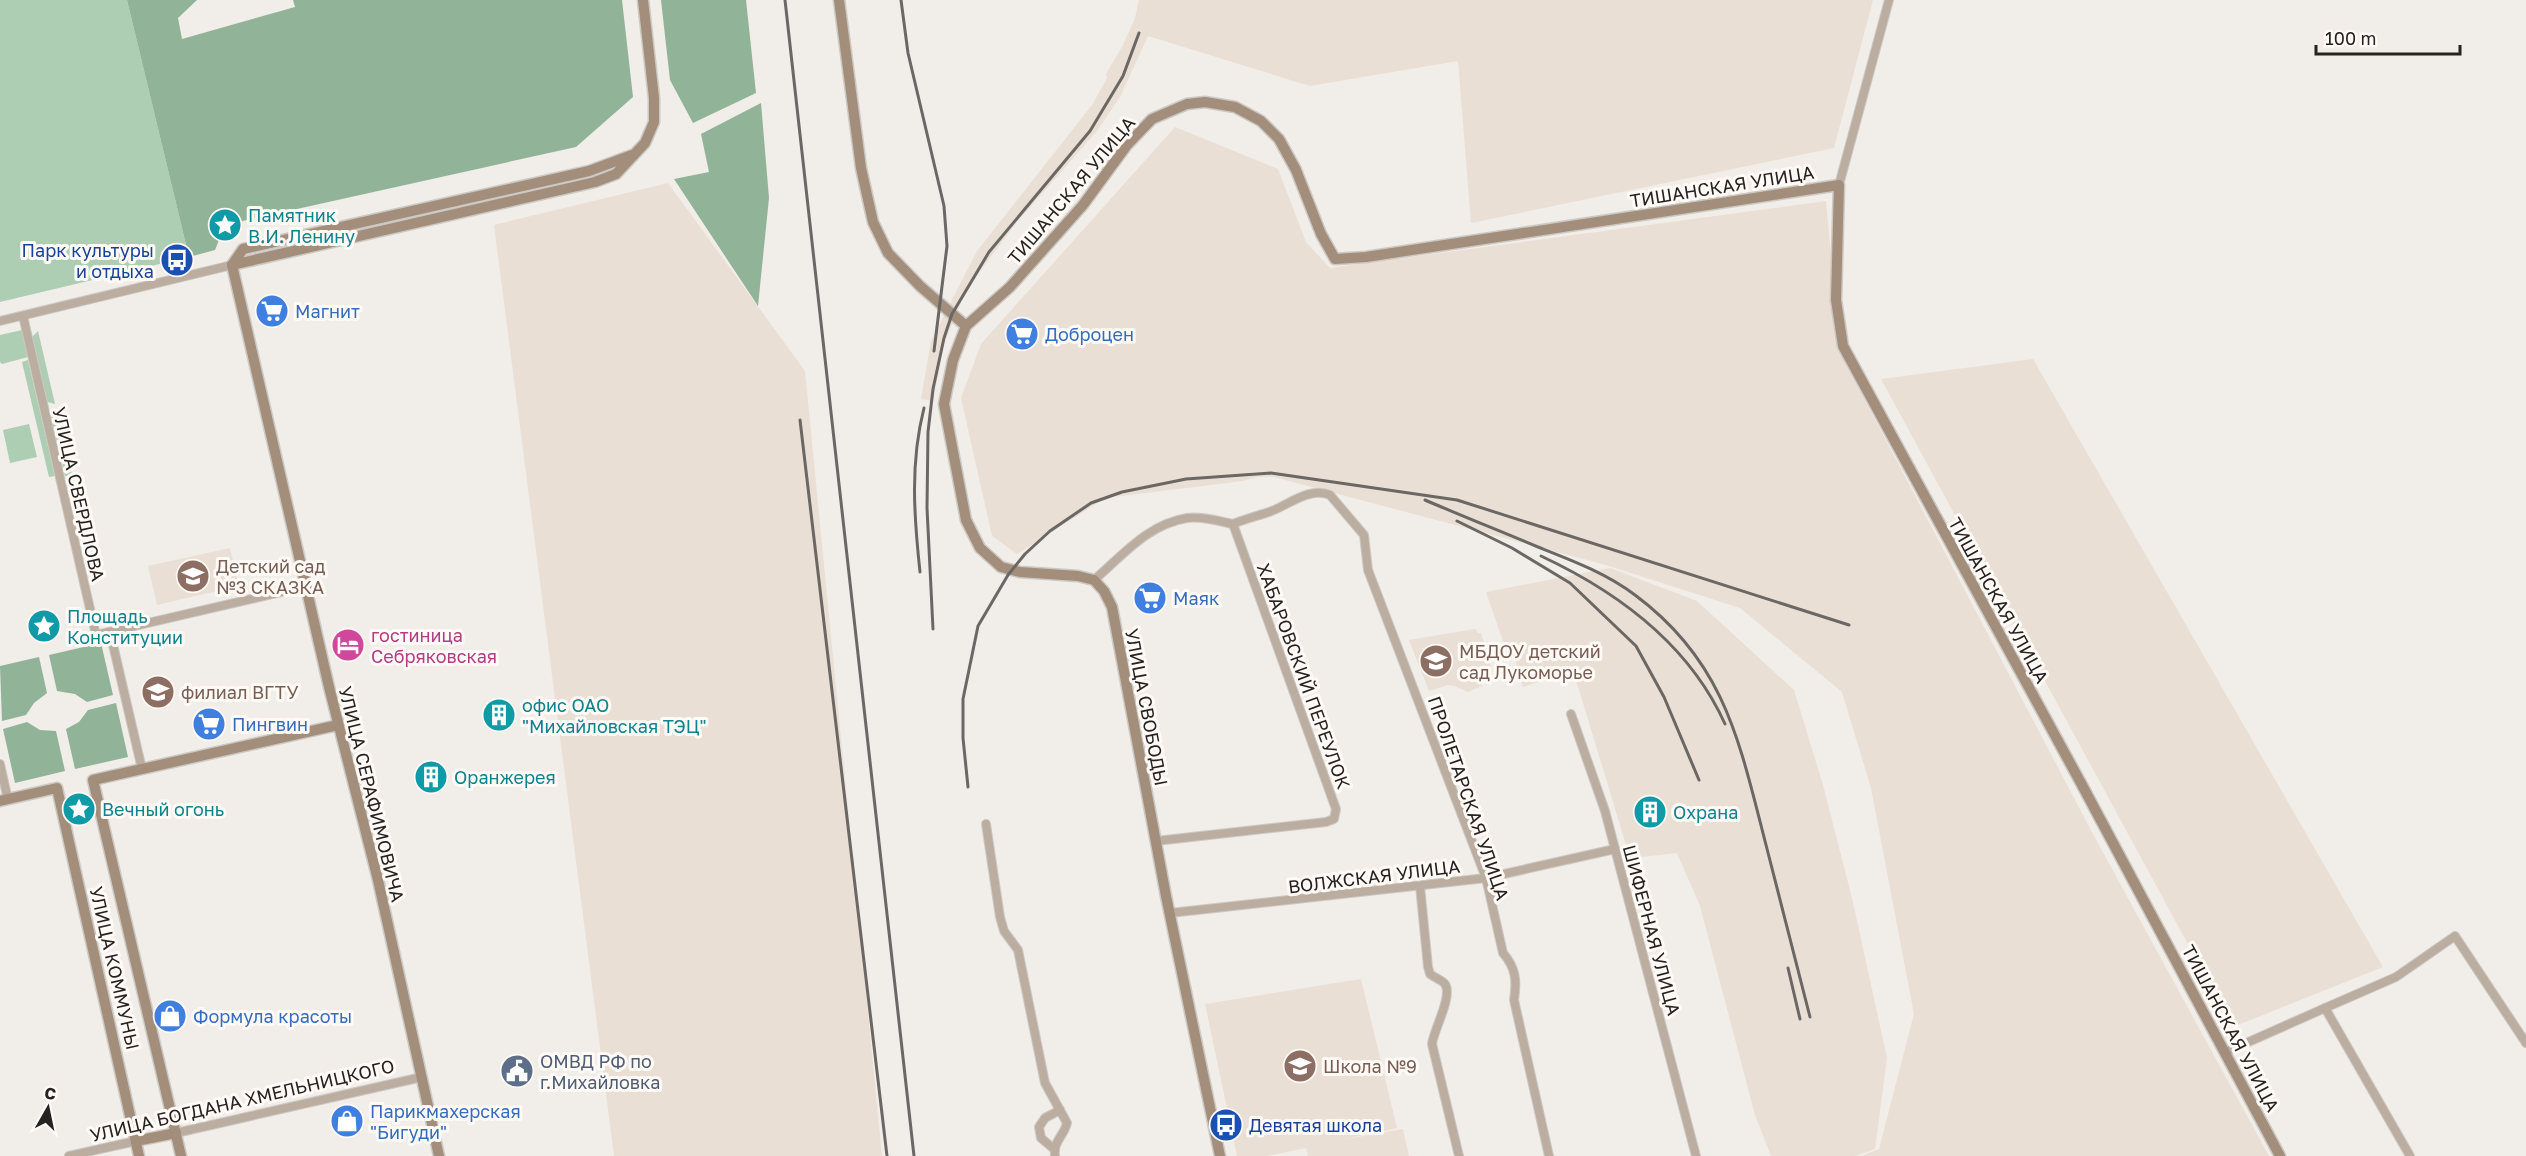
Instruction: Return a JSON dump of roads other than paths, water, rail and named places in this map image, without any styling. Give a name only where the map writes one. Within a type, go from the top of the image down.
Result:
[{"type":"street","points":[[0,321],[232,265],[243,249],[400,211],[589,171],[635,154],[645,143],[654,123],[654,98],[644,0]]},
{"type":"street","points":[[839,0],[861,168],[873,222],[888,253],[920,286],[966,326],[953,360],[944,404],[966,520],[980,548],[1001,567],[1020,572],[1070,575],[1094,580],[1144,535],[1166,524],[1188,518],[1233,524]]},
{"type":"street","points":[[1839,184],[1889,0]]},
{"type":"street","name":"ТИШАНСКАЯ УЛИЦА","points":[[966,326],[1010,287],[1083,205],[1127,145],[1152,119],[1187,104],[1205,102],[1235,107],[1261,121],[1279,139],[1296,170],[1321,234],[1335,259],[1366,257],[1839,184],[1836,300],[1843,346],[2226,1052],[2280,1156]]},
{"type":"street","name":"УЛИЦА СЕРАФИМОВИЧА","points":[[232,265],[338,725],[378,880],[439,1156]]},
{"type":"street","name":"УЛИЦА СВЕРДЛОВА","points":[[23,316],[96,635],[110,632]]},
{"type":"street","name":"ПРОЛЕТАРСКАЯ УЛИЦА","points":[[1233,524],[1271,512],[1296,499],[1326,493],[1364,535],[1368,570],[1486,878],[1503,953],[1511,962],[1515,973],[1514,1000],[1549,1156]]},
{"type":"street","name":"ХАБАРОВСКИЙ ПЕРЕУЛОК","points":[[1156,841],[1326,822],[1334,819],[1336,815],[1336,809],[1233,524]]},
{"type":"street","name":"УЛИЦА СВОБОДЫ","points":[[1094,580],[1104,591],[1112,607],[1170,913],[1220,1156]]},
{"type":"street","points":[[306,586],[110,632],[142,769],[338,725]]},
{"type":"street","name":"ШИФЕРНАЯ УЛИЦА","points":[[1571,714],[1605,811],[1696,1156]]},
{"type":"street","points":[[0,764],[4,800]]},
{"type":"street","name":"УЛИЦА КОММУНЫ","points":[[142,769],[93,780],[181,1156]]},
{"type":"street","name":"УЛИЦА КОММУНЫ","points":[[4,800],[57,788],[139,1156]]},
{"type":"street","points":[[986,824],[1000,917],[1004,931],[1018,950],[1045,1083],[1060,1110],[1067,1123],[1054,1153],[1041,1138],[1039,1127],[1045,1118],[1060,1110]]},
{"type":"street","name":"ВОЛЖСКАЯ УЛИЦА","points":[[1170,913],[1486,878],[1615,849]]},
{"type":"street","points":[[1420,886],[1428,967],[1430,974],[1444,982],[1447,989],[1446,1003],[1434,1030],[1432,1044],[1459,1156]]},
{"type":"street","points":[[2226,1052],[2396,977],[2455,936],[2526,1043]]},
{"type":"street","points":[[2325,1008],[2410,1156]]},
{"type":"street","name":"УЛИЦА БОГДАНА ХМЕЛЬНИЦКОГО","points":[[69,1156],[422,1077]]},
{"type":"railway","points":[[785,0],[914,1156]]},
{"type":"railway","points":[[901,0],[908,53],[944,206],[947,246],[934,351]]},
{"type":"railway","points":[[933,629],[927,508],[928,432],[933,389],[944,338],[952,314],[989,252],[1090,131],[1123,76],[1139,33]]},
{"type":"railway","points":[[920,572],[916,530],[915,469],[924,408]]},
{"type":"railway","points":[[800,420],[887,1156]]},
{"type":"railway","points":[[968,787],[963,738],[963,699],[978,626],[1008,575],[1025,554],[1050,531],[1091,503],[1122,492],[1186,479],[1271,473],[1457,500],[1849,625]]},
{"type":"railway","points":[[1425,500],[1576,562],[1612,580],[1635,595],[1665,620],[1689,647],[1708,675],[1724,705],[1736,736],[1756,804],[1810,1017]]},
{"type":"railway","points":[[1457,521],[1512,548],[1570,583],[1636,646],[1664,697],[1699,780]]},
{"type":"railway","points":[[1541,556],[1597,586],[1648,624],[1692,669],[1710,695],[1725,724]]},
{"type":"railway","points":[[1788,968],[1800,1019]]},
{"type":"place","name":"Памятник В.И. Ленину","points":[[225,225]]},
{"type":"place","name":"Парк культуры и отдыха","points":[[177,260]]},
{"type":"place","name":"Магнит","points":[[272,311]]},
{"type":"place","name":"Доброцен","points":[[1022,334]]},
{"type":"place","name":"Детский сад №3 СКАЗКА","points":[[193,576]]},
{"type":"place","name":"Mаяк","points":[[1150,598]]},
{"type":"place","name":"Площадь Конституции","points":[[44,626]]},
{"type":"place","name":"гостиница Себряковская","points":[[348,645]]},
{"type":"place","name":"МБДОУ детский сад Лукоморье","points":[[1436,661]]},
{"type":"place","name":"филиал ВГТУ","points":[[158,692]]},
{"type":"place","name":"офис ОАО \"Михайловская ТЭЦ\"","points":[[499,715]]},
{"type":"place","name":"Пингвин","points":[[209,724]]},
{"type":"place","name":"Оранжерея","points":[[431,777]]},
{"type":"place","name":"Вечный огонь","points":[[79,809]]},
{"type":"place","name":"Охрана","points":[[1650,812]]},
{"type":"place","name":"Формула красоты","points":[[170,1016]]},
{"type":"place","name":"Школа №9","points":[[1300,1066]]},
{"type":"place","name":"ОМВД РФ по г.Михайловка","points":[[517,1071]]},
{"type":"place","name":"Парикмахерская \"Бигуди\"","points":[[347,1121]]},
{"type":"place","name":"Девятая школа","points":[[1226,1125]]}]
